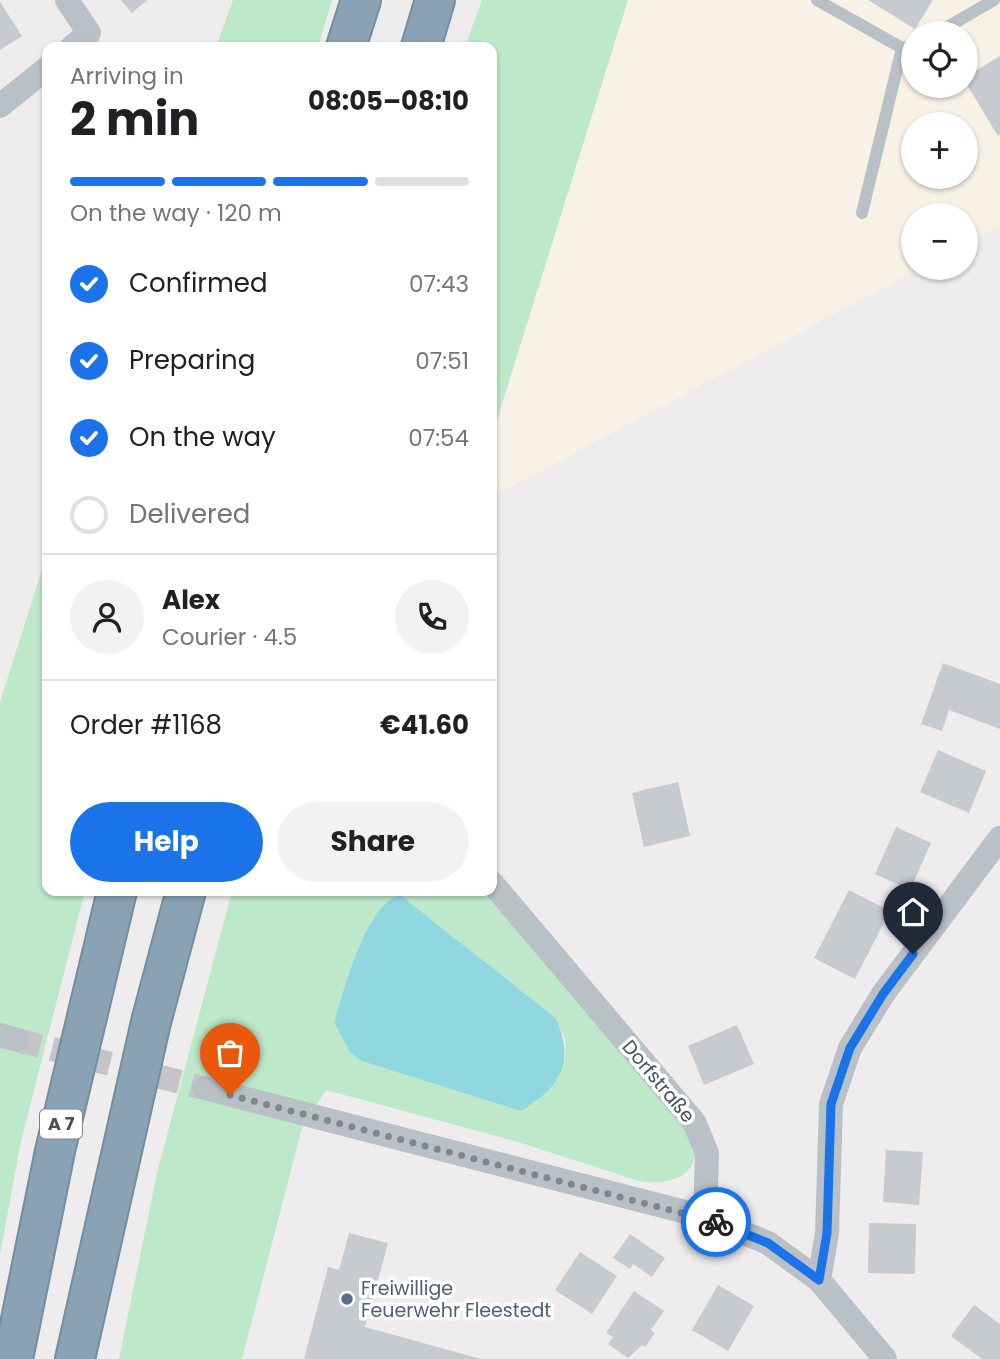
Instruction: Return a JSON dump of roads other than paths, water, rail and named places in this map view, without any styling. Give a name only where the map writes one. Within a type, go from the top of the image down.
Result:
[{"type":"highway","points":[[348,42],[361,0]]},
{"type":"highway","points":[[422,42],[435,0]]},
{"type":"highway","name":"A 7","points":[[13,1359],[63,1113],[116,896]]},
{"type":"highway","points":[[75,1359],[151,1022],[185,896]]},
{"type":"street","points":[[67,0],[89,33],[78,42]]},
{"type":"street","points":[[0,106],[42,72]]},
{"type":"street","points":[[819,1280],[827,1233],[831,1104],[850,1048],[883,994],[996,851]]},
{"type":"street","name":"Dorfstraße","points":[[497,889],[694,1122],[707,1153],[705,1217]]},
{"type":"street","points":[[204,1088],[705,1217],[768,1243],[819,1280],[884,1359]]},
{"type":"lane","points":[[817,0],[901,43]]},
{"type":"lane","points":[[958,21],[994,0]]},
{"type":"lane","points":[[862,213],[901,72]]},
{"type":"water","points":[[401,896],[556,1018],[562,1034],[564,1061],[555,1082],[535,1102],[521,1111],[362,1061],[350,1052],[334,1022],[358,950],[376,914],[388,902]]},
{"type":"tunnel","points":[[17,1040],[204,1088]]},
{"type":"place","name":"Freiwillige Feuerwehr Fleestedt","points":[[347,1299]]}]
